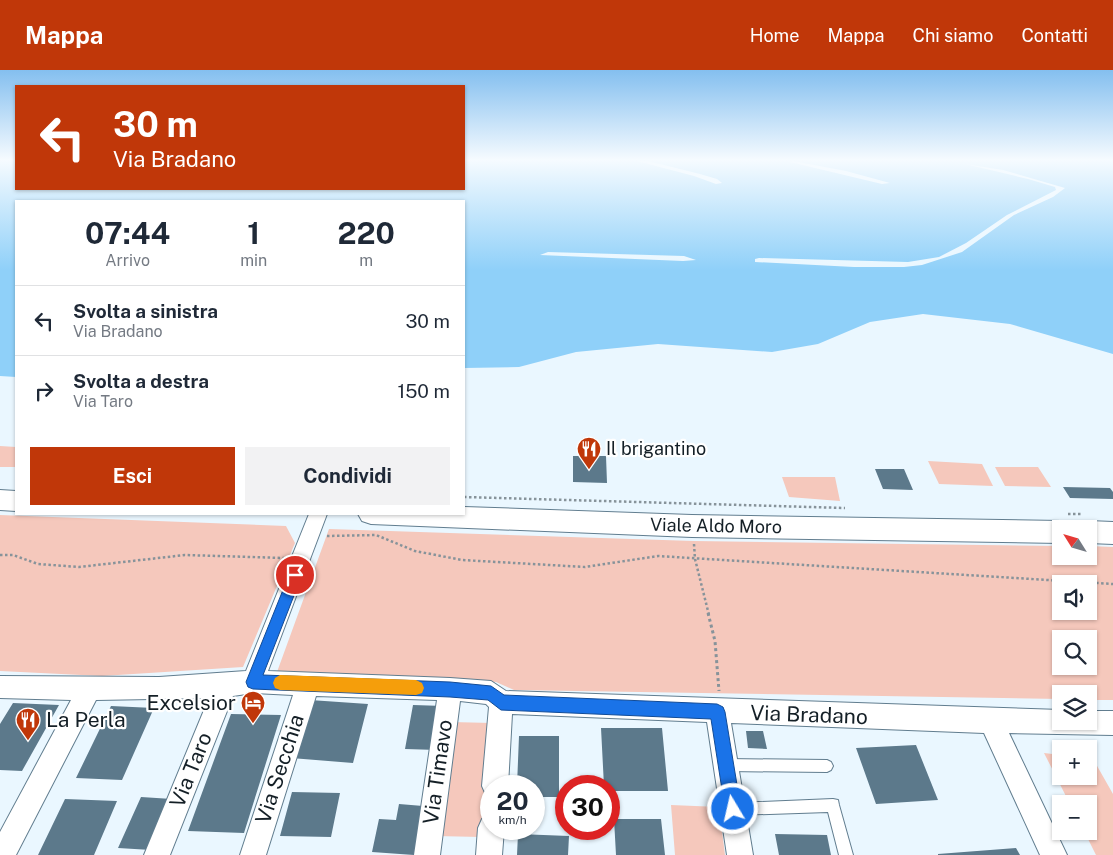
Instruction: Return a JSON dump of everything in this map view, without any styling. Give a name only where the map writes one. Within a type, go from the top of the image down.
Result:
[{"type":"street","points":[[0,500],[15,501]]},
{"type":"street","points":[[253,682],[318,515]]},
{"type":"street","name":"Viale Aldo Moro","points":[[398,515],[692,526],[1052,532]]},
{"type":"street","points":[[1098,532],[1113,533]]},
{"type":"street","name":"Via Bradano","points":[[0,687],[225,686],[253,682],[450,689],[491,693],[501,702],[717,712],[1113,723]]},
{"type":"street","name":"Via Secchia","points":[[253,855],[308,684]]},
{"type":"street","name":"Via Taro","points":[[156,855],[225,686]]},
{"type":"street","points":[[2,855],[90,688]]},
{"type":"street","name":"Via Timavo","points":[[426,855],[450,689]]},
{"type":"street","points":[[496,775],[501,702]]},
{"type":"street","points":[[717,712],[740,855]]},
{"type":"street","points":[[991,721],[1054,855]]},
{"type":"street","points":[[489,855],[490,840]]},
{"type":"lane","points":[[726,766],[827,766]]},
{"type":"lane","points":[[733,809],[833,805],[846,855]]},
{"type":"path","points":[[465,498],[587,501]]},
{"type":"path","points":[[692,526],[695,559],[715,642],[719,693],[717,712]]},
{"type":"path","points":[[327,536],[376,535],[415,551],[462,560],[585,567],[658,556],[1113,584]]},
{"type":"path","points":[[0,555],[14,555],[38,564],[79,567],[185,555],[288,558]]},
{"type":"shaded area","points":[[0,446],[15,447],[15,467],[0,467]]},
{"type":"shaded area","points":[[928,461],[982,464],[993,486],[939,484]]},
{"type":"shaded area","points":[[995,467],[1038,467],[1051,487],[1005,486]]},
{"type":"shaded area","points":[[782,477],[835,477],[840,501],[789,497]]},
{"type":"shaded area","points":[[0,515],[286,526],[295,543],[243,667],[102,676],[0,671]]},
{"type":"shaded area","points":[[329,529],[694,541],[1052,546],[1052,565],[1098,565],[1098,546],[1113,547],[1113,700],[1097,700],[1097,685],[1052,685],[1052,699],[514,690],[496,682],[277,672]]},
{"type":"shaded area","points":[[451,722],[492,723],[487,775],[480,775],[480,837],[435,836]]},
{"type":"shaded area","points":[[1044,753],[1052,754],[1052,769]]},
{"type":"shaded area","points":[[1097,766],[1113,794],[1113,855],[1096,855],[1088,840],[1097,840],[1097,795],[1065,795],[1060,785],[1097,785]]},
{"type":"shaded area","points":[[671,805],[719,807],[725,855],[675,855]]},
{"type":"water","points":[[0,197],[1113,197],[1113,354],[1010,324],[923,314],[870,322],[818,344],[772,352],[658,344],[576,352],[519,367],[465,368],[465,200],[15,200],[15,377],[0,376]]},
{"type":"pier","points":[[1043,197],[1053,197],[1014,215],[962,252],[922,265],[854,267],[755,262],[755,259],[759,258],[908,262],[939,257],[966,243],[1007,215]]},
{"type":"pier","points":[[548,252],[684,256],[696,260],[540,255]]},
{"type":"building","points":[[573,456],[606,456],[607,483],[573,482]]},
{"type":"building","points":[[875,469],[904,469],[913,490],[883,489]]},
{"type":"building","points":[[1063,487],[1110,488],[1113,492],[1113,499],[1070,498]]},
{"type":"building","points":[[310,700],[368,704],[353,763],[291,758]]},
{"type":"building","points":[[13,703],[59,705],[22,771],[0,770],[0,724]]},
{"type":"building","points":[[413,705],[444,706],[437,750],[405,749]]},
{"type":"building","points":[[111,706],[154,708],[122,780],[76,778]]},
{"type":"building","points":[[231,714],[281,715],[244,833],[188,831]]},
{"type":"building","points":[[601,728],[662,728],[668,791],[620,791],[620,775],[603,775]]},
{"type":"building","points":[[746,731],[763,731],[767,749],[748,748]]},
{"type":"building","points":[[519,736],[559,736],[559,775],[555,775],[555,797],[545,797],[545,775],[517,775]]},
{"type":"building","points":[[916,745],[938,800],[876,804],[856,748]]},
{"type":"building","points":[[292,792],[340,793],[331,837],[280,836]]},
{"type":"building","points":[[141,797],[172,799],[151,850],[118,848]]},
{"type":"building","points":[[65,799],[117,801],[94,855],[38,855]]},
{"type":"building","points":[[399,804],[423,806],[414,855],[372,852],[379,819],[396,820]]},
{"type":"building","points":[[620,819],[661,819],[665,855],[616,855],[615,840],[620,840]]},
{"type":"building","points":[[775,834],[827,835],[831,855],[779,855]]},
{"type":"building","points":[[545,835],[555,835],[555,840],[569,840],[568,855],[517,855],[518,840],[545,840]]},
{"type":"building","points":[[1016,848],[1020,855],[938,855],[938,854]]},
{"type":"slow traffic","points":[[280,683],[416,688]]},
{"type":"place","name":"Il brigantino","points":[[589,470]]},
{"type":"place","name":"Excelsior","points":[[253,724]]},
{"type":"place","name":"La Perla","points":[[28,741]]},
{"type":"route","points":[[295,575],[253,682],[450,689],[491,693],[501,702],[717,712],[733,809]]}]
